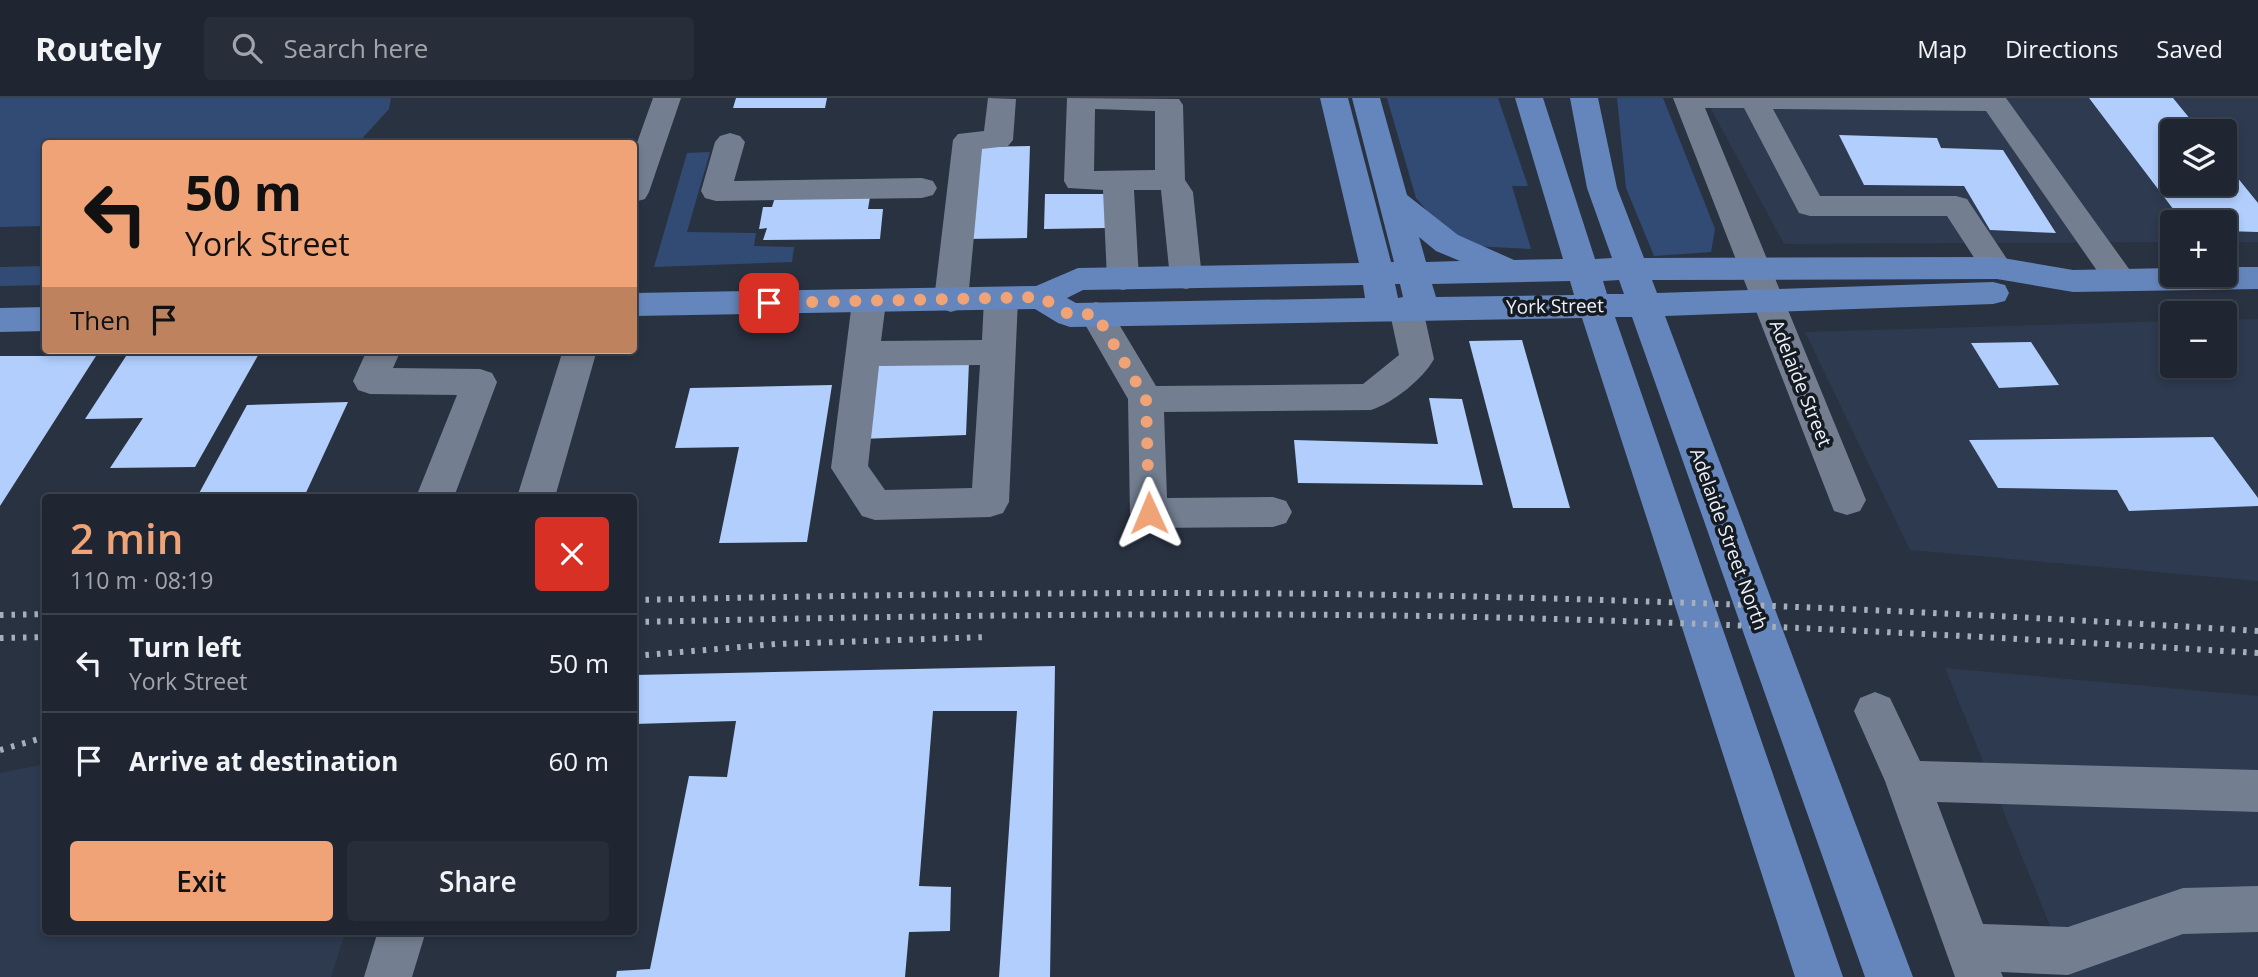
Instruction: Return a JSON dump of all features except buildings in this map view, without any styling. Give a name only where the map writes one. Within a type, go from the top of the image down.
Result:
[{"type":"main road","points":[[1334,98],[1377,275],[1404,309]]},
{"type":"main road","points":[[1366,98],[1414,274],[1404,309]]},
{"type":"main road","points":[[1529,98],[1555,187],[1819,977]]},
{"type":"main road","name":"Adelaide Street North","points":[[1584,98],[1602,188],[1888,977]]},
{"type":"main road","points":[[1394,200],[1447,243],[1514,272]]},
{"type":"main road","name":"York Street","points":[[637,305],[1041,297],[1078,279],[1754,267],[1997,268],[2073,281]]},
{"type":"main road","name":"York Street","points":[[1041,297],[1070,315],[1769,302],[2018,292],[2073,281],[2258,278]]},
{"type":"main road","points":[[0,320],[42,319]]},
{"type":"street","points":[[637,183],[667,98]]},
{"type":"street","points":[[951,300],[968,140],[998,140],[1002,99]]},
{"type":"street","points":[[1170,180],[1079,181],[1082,99],[1142,100],[1169,105],[1170,180],[1178,192],[1186,278]]},
{"type":"street","points":[[1754,267],[1687,99],[1993,100],[2121,280]]},
{"type":"street","points":[[1754,100],[1810,206],[1956,206],[1997,268]]},
{"type":"street","points":[[730,142],[716,191],[922,188]]},
{"type":"street","points":[[1118,181],[1123,279]]},
{"type":"street","name":"Adelaide Street","points":[[1754,267],[1847,500]]},
{"type":"street","points":[[869,302],[849,468],[875,505],[990,502],[1001,299]]},
{"type":"street","points":[[1146,399],[1371,397],[1417,359],[1404,309]]},
{"type":"street","points":[[1096,314],[1146,399],[1149,513],[1273,512]]},
{"type":"street","points":[[863,354],[998,352]]},
{"type":"street","points":[[382,354],[369,381],[480,382],[436,494]]},
{"type":"street","points":[[537,494],[579,354]]},
{"type":"street","points":[[1875,711],[1907,781],[1973,962],[2068,951],[2183,911],[2258,909]]},
{"type":"street","points":[[1907,781],[2258,791]]},
{"type":"street","points":[[388,977],[401,935]]},
{"type":"shaded area","points":[[0,98],[391,98],[389,109],[361,140],[42,140],[42,226],[0,227]]},
{"type":"shaded area","points":[[1387,98],[1498,98],[1528,186],[1512,186],[1531,249],[1474,246],[1439,225],[1416,198]]},
{"type":"shaded area","points":[[1617,98],[1663,98],[1715,229],[1711,252],[1654,256],[1626,188]]},
{"type":"shaded area","points":[[1705,98],[2258,98],[2258,242],[2237,242],[2237,210],[2160,210],[2160,242],[1784,244]]},
{"type":"shaded area","points":[[710,152],[687,232],[756,233],[754,246],[794,247],[792,262],[654,267],[687,153]]},
{"type":"shaded area","points":[[42,266],[42,285],[0,286],[0,267]]},
{"type":"shaded area","points":[[2258,319],[2258,581],[1910,550],[1805,332],[2160,321],[2160,378],[2237,378],[2237,320]]},
{"type":"shaded area","points":[[1945,668],[2258,696],[2258,977],[2071,977]]},
{"type":"shaded area","points":[[42,765],[42,935],[345,935],[331,977],[0,977],[0,773]]},
{"type":"railway","points":[[637,600],[1246,593],[1450,596],[1854,609],[2258,631]]},
{"type":"railway","points":[[0,615],[42,614]]},
{"type":"railway","points":[[637,622],[1030,615],[1426,616],[1842,630],[2258,653]]},
{"type":"railway","points":[[0,638],[42,637]]},
{"type":"railway","points":[[637,656],[776,644],[989,637]]},
{"type":"railway","points":[[0,750],[42,738]]},
{"type":"route","points":[[769,303],[1041,297],[1070,315],[1096,314],[1146,399],[1149,513]]}]
